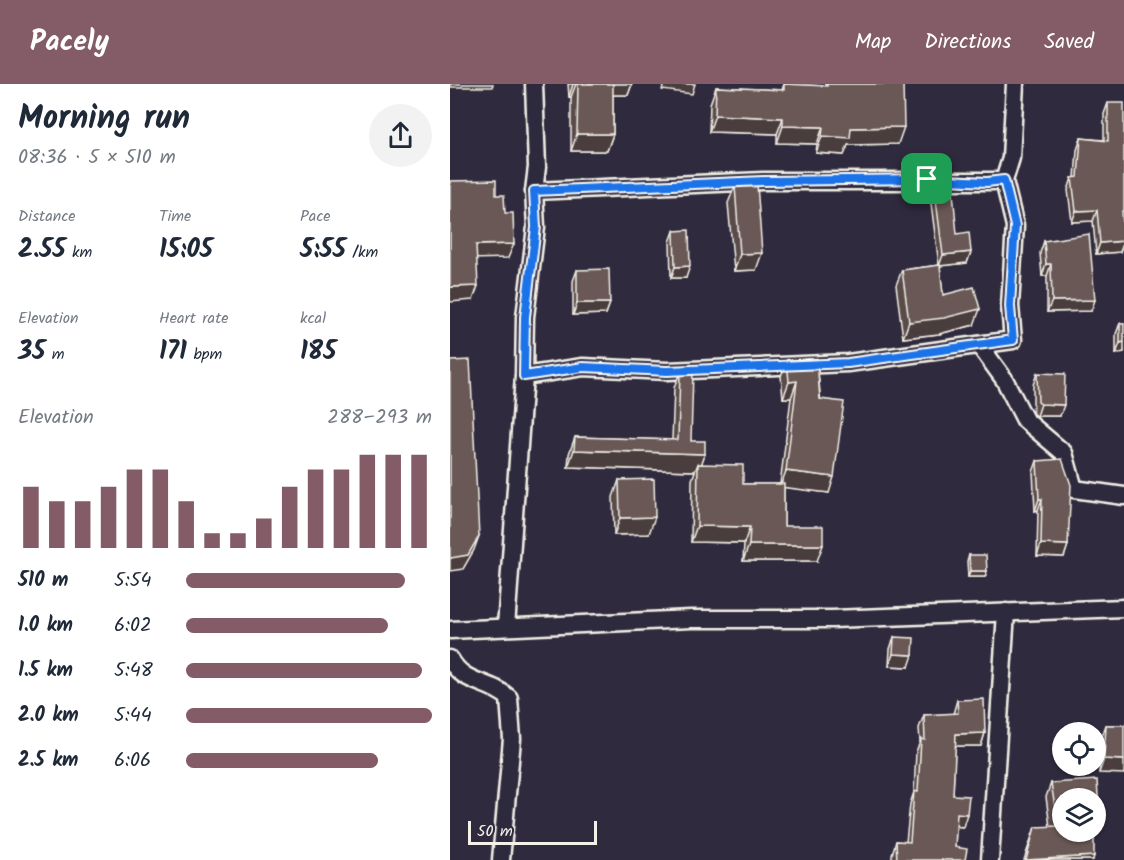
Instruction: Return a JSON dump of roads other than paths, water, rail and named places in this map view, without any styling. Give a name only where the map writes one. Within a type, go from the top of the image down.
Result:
[{"type":"street","points":[[506,627],[524,376],[525,317],[536,227],[534,191],[537,167],[534,84]]},
{"type":"street","points":[[524,376],[583,367],[667,371],[848,363],[1013,340],[1010,306],[1015,226],[1004,180],[1011,158],[1015,84]]},
{"type":"street","points":[[534,191],[763,181],[1004,180]]},
{"type":"street","points":[[980,346],[1005,379],[1025,420],[1064,453],[1074,489],[1124,496]]},
{"type":"street","points":[[450,630],[691,619],[832,619],[1124,608]]},
{"type":"street","points":[[990,860],[1006,612]]},
{"type":"street","points":[[450,659],[466,679],[497,687],[509,698],[512,739],[501,860]]}]
